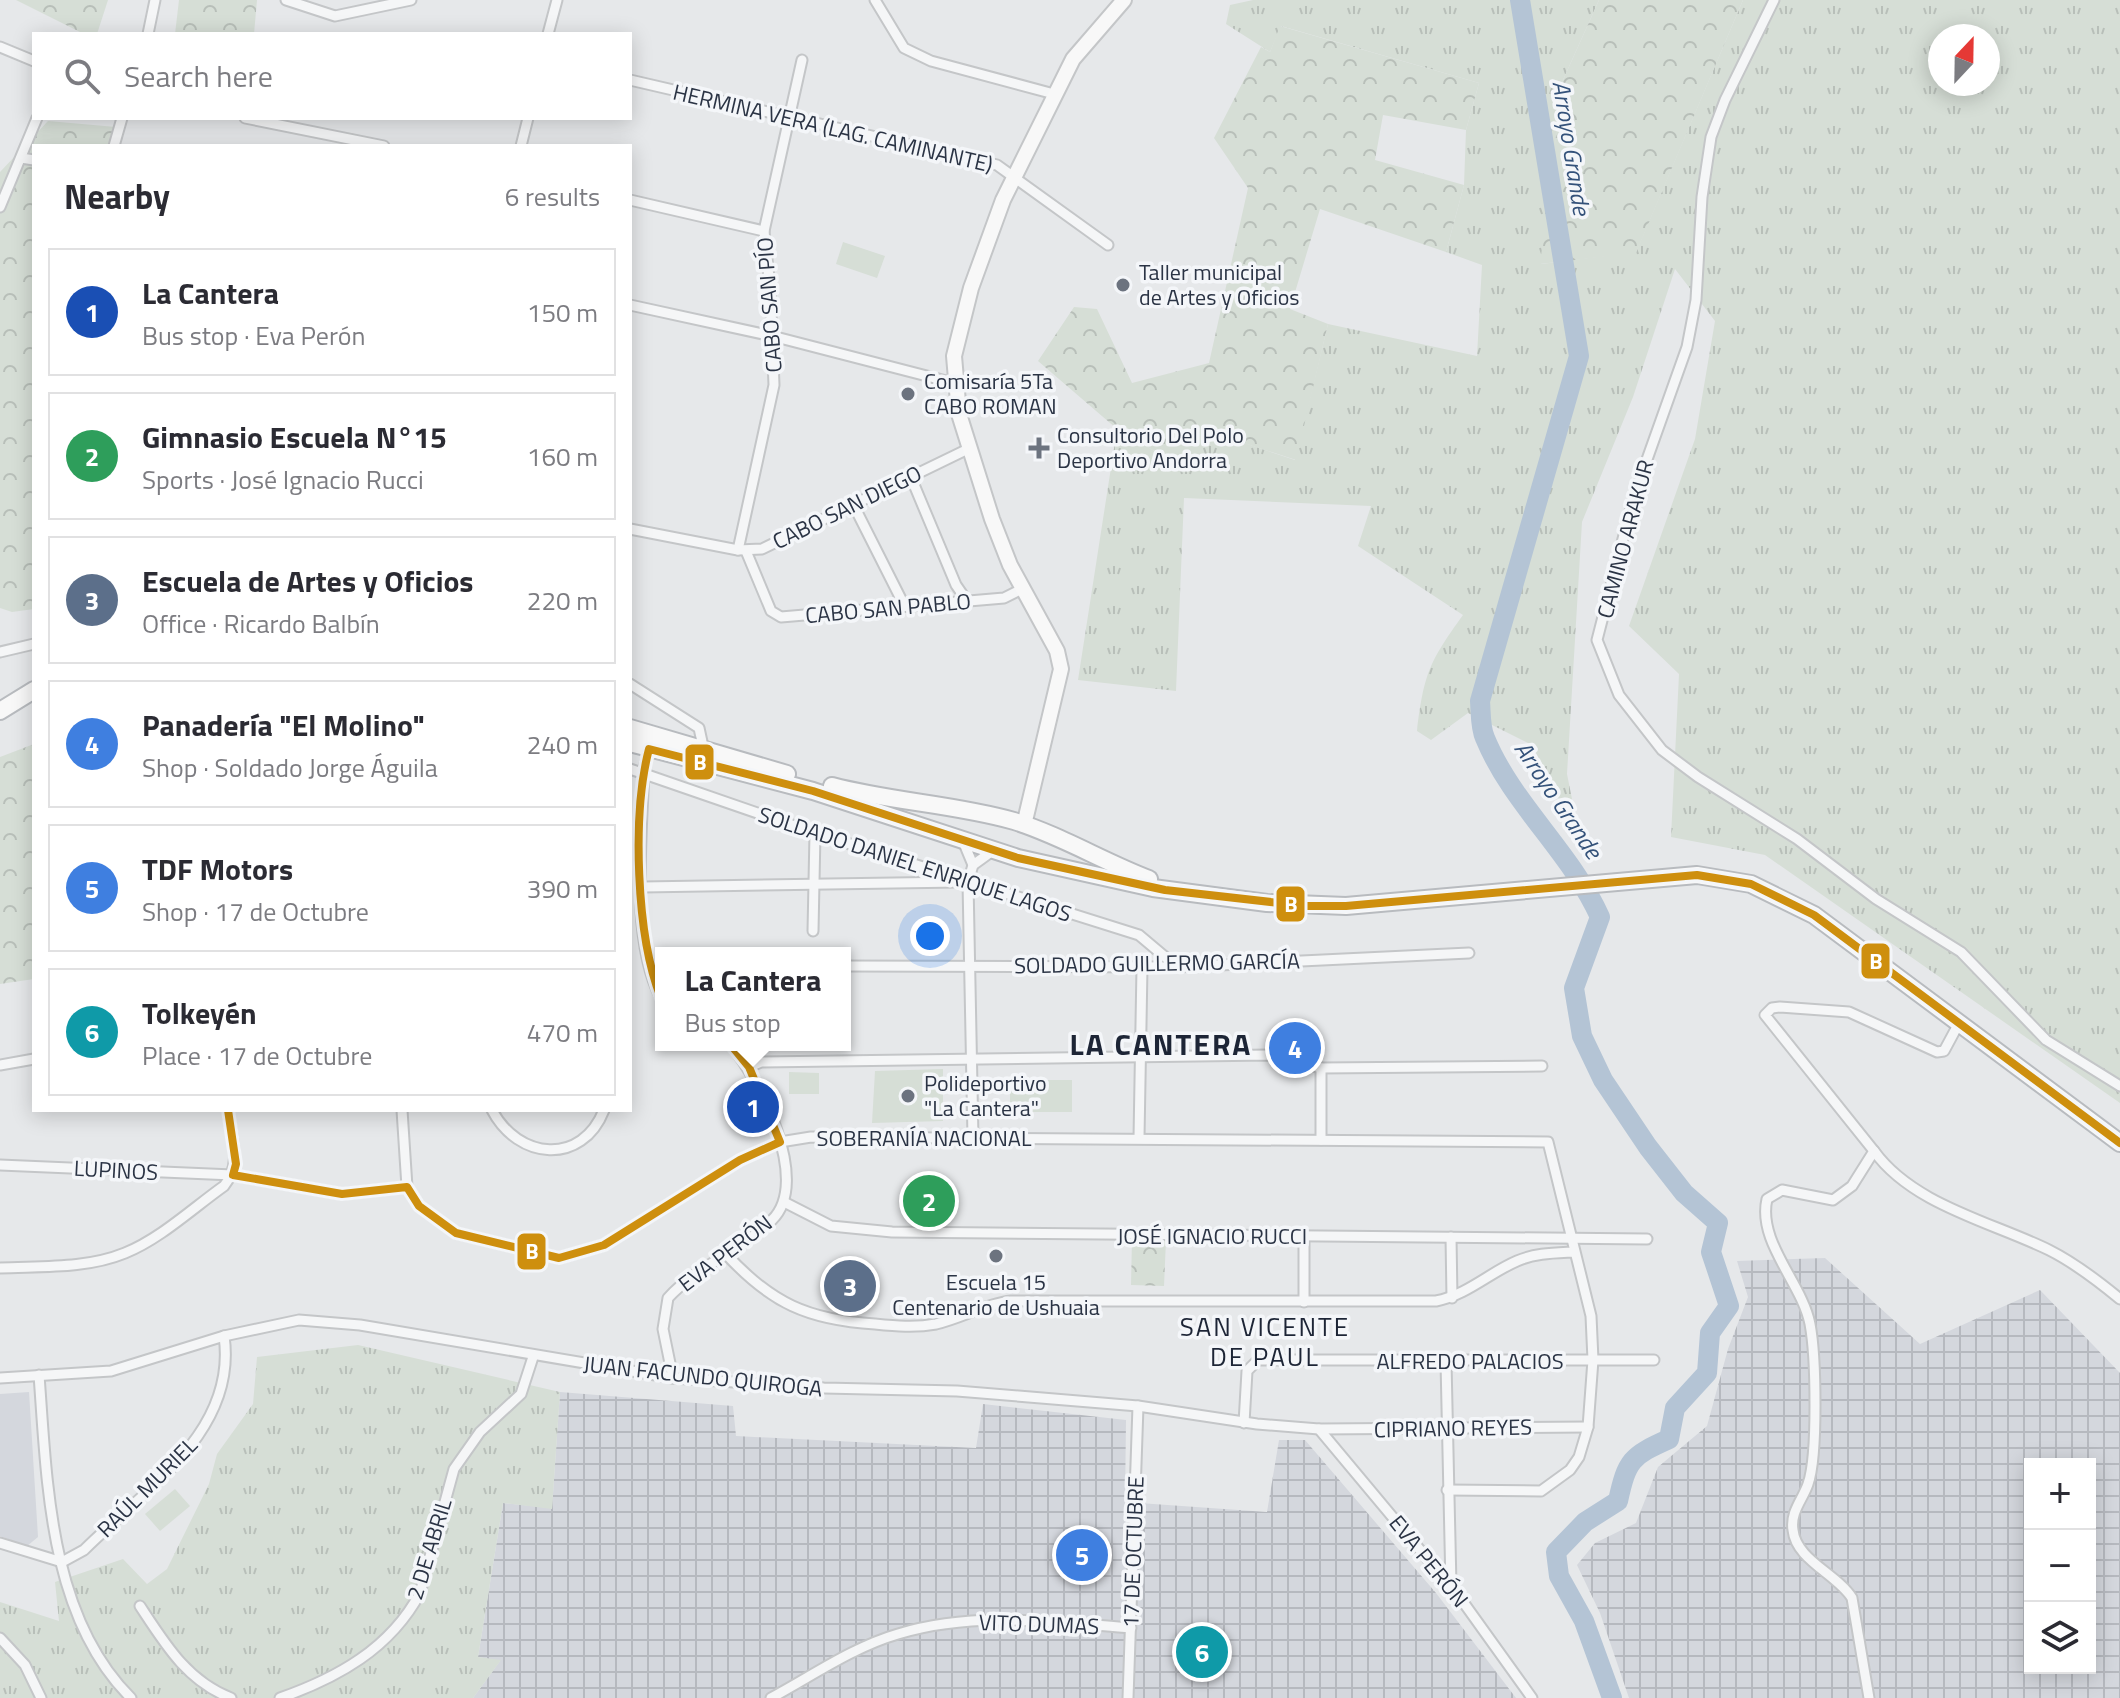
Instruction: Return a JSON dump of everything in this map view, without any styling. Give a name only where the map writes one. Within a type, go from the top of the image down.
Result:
[{"type":"highway","points":[[0,711],[32,691]]},
{"type":"highway","points":[[632,729],[651,742],[813,791],[993,851],[1181,891],[1306,906],[1527,890],[1638,877],[1717,876],[1768,891],[1814,915],[2120,1143]]},
{"type":"highway","points":[[632,743],[651,742],[704,751],[852,791],[993,816],[1028,826],[1181,891]]},
{"type":"highway","points":[[960,841],[955,822],[966,809]]},
{"type":"highway","points":[[1018,858],[1032,843],[1028,826]]},
{"type":"street","points":[[148,32],[155,0]]},
{"type":"street","points":[[286,0],[335,16],[411,0]]},
{"type":"street","points":[[549,32],[557,0]]},
{"type":"street","points":[[875,0],[904,48],[931,61],[1054,94]]},
{"type":"street","points":[[1028,826],[1028,801],[1061,669],[1054,645],[1022,589],[996,530],[968,449],[954,383],[954,356],[971,288],[998,211],[1073,59],[1124,0]]},
{"type":"street","name":"CAMINO ARAKUR","points":[[1774,0],[1711,137],[1702,197],[1696,300],[1687,347],[1634,496],[1597,640],[1619,695],[1662,750],[1698,777],[1797,839],[1876,899],[1961,952],[2046,1040],[2120,1086]]},
{"type":"street","points":[[0,47],[32,60]]},
{"type":"street","name":"CABO SAN PÍO","points":[[742,550],[772,399],[772,336],[764,231],[802,60]]},
{"type":"street","name":"HERMINA VERA (LAG. CAMINANTE)","points":[[632,80],[997,165],[1108,245]]},
{"type":"street","points":[[0,207],[36,120]]},
{"type":"street","points":[[115,144],[121,120]]},
{"type":"street","points":[[255,120],[374,144]]},
{"type":"street","points":[[522,144],[528,120]]},
{"type":"street","points":[[21,158],[32,160]]},
{"type":"street","points":[[632,200],[764,231]]},
{"type":"street","points":[[632,305],[772,336],[954,383]]},
{"type":"street","name":"CABO SAN DIEGO","points":[[632,529],[742,550],[762,549],[968,449]]},
{"type":"street","points":[[910,475],[956,585],[967,601]]},
{"type":"street","points":[[853,504],[904,605]]},
{"type":"street","name":"CABO SAN PABLO","points":[[742,550],[775,615],[1004,598],[1022,589]]},
{"type":"street","points":[[0,652],[32,644]]},
{"type":"street","points":[[632,685],[699,728],[704,751]]},
{"type":"street","points":[[651,742],[644,774],[643,953],[655,987]]},
{"type":"street","name":"SOLDADO DANIEL ENRIQUE LAGOS","points":[[632,770],[815,833],[1139,935],[1177,967]]},
{"type":"street","points":[[993,816],[1028,801]]},
{"type":"street","points":[[813,931],[815,833]]},
{"type":"street","points":[[960,841],[973,865]]},
{"type":"street","points":[[973,1138],[968,882],[973,865],[993,851]]},
{"type":"street","points":[[643,887],[968,882]]},
{"type":"street","name":"SOLDADO GUILLERMO GARCÍA","points":[[851,966],[1177,967],[1469,953]]},
{"type":"street","points":[[1139,1138],[1142,967]]},
{"type":"street","points":[[650,977],[655,975]]},
{"type":"street","points":[[1958,1025],[1944,1051],[1937,1052],[1849,1012],[1780,1007],[1767,1011],[1766,1019],[1896,1176],[1922,1192],[2049,1250],[2091,1275],[2120,1299]]},
{"type":"street","name":"EVA PERÓN","points":[[673,1378],[663,1329],[668,1298],[772,1221],[784,1202],[786,1166],[780,1142],[749,1067],[736,1051]]},
{"type":"street","points":[[749,1067],[761,1062],[1269,1055],[1321,1068],[1542,1066]]},
{"type":"street","points":[[0,1065],[32,1059]]},
{"type":"street","points":[[1321,1068],[1321,1140]]},
{"type":"street","points":[[0,1268],[79,1264],[127,1252],[224,1186],[233,1175],[236,1164],[228,1112]]},
{"type":"street","points":[[233,1175],[342,1194],[407,1187],[402,1112]]},
{"type":"street","points":[[494,1112],[509,1132],[551,1152],[585,1140],[603,1112]]},
{"type":"street","name":"SOBERANÍA NACIONAL","points":[[407,1187],[419,1206],[456,1233],[559,1258],[604,1245],[740,1160],[780,1142],[811,1137],[1548,1142],[1569,1237]]},
{"type":"street","points":[[1868,1695],[1852,1598],[1843,1585],[1798,1546],[1793,1532],[1796,1509],[1808,1484],[1811,1462],[1813,1342],[1804,1305],[1773,1243],[1765,1208],[1767,1199],[1782,1190],[1833,1200],[1852,1186],[1874,1151]]},
{"type":"street","name":"LUPINOS","points":[[0,1165],[233,1175]]},
{"type":"street","name":"JOSÉ IGNACIO RUCCI","points":[[784,1202],[831,1226],[892,1232],[1647,1239]]},
{"type":"street","points":[[1304,1236],[1304,1302]]},
{"type":"street","points":[[1451,1237],[1452,1298]]},
{"type":"street","points":[[1447,1490],[1541,1491],[1570,1470],[1579,1457],[1588,1427],[1593,1360],[1588,1302],[1569,1237]]},
{"type":"street","points":[[726,1254],[749,1279],[776,1300],[806,1314],[841,1322],[909,1327],[933,1324],[994,1303],[1011,1301],[1304,1302],[1452,1298],[1517,1261],[1543,1254],[1574,1252]]},
{"type":"street","name":"JUAN FACUNDO QUIROGA","points":[[0,1378],[111,1371],[281,1322],[328,1322],[673,1378],[824,1388],[957,1391],[1138,1406],[1244,1423],[1319,1429]]},
{"type":"street","name":"RAÚL MURIEL","points":[[62,1562],[84,1550],[204,1430],[224,1383],[227,1357],[224,1336]]},
{"type":"street","name":"2 DE ABRIL","points":[[280,1698],[343,1672],[362,1660],[412,1608],[420,1593],[454,1469],[480,1432],[521,1394],[533,1357]]},
{"type":"street","name":"ALFREDO PALACIOS","points":[[1244,1423],[1247,1371],[1258,1360],[1654,1360]]},
{"type":"street","points":[[1446,1362],[1451,1586]]},
{"type":"street","points":[[39,1375],[49,1514],[62,1562],[94,1646],[131,1698]]},
{"type":"street","name":"17 DE OCTUBRE","points":[[1128,1698],[1138,1406]]},
{"type":"street","name":"CIPRIANO REYES","points":[[1319,1429],[1588,1427]]},
{"type":"street","name":"EVA PERÓN","points":[[1319,1429],[1451,1586],[1532,1698]]},
{"type":"street","points":[[0,1543],[62,1562]]},
{"type":"street","points":[[140,1606],[174,1658],[202,1684],[231,1698]]},
{"type":"street","name":"VITO DUMAS","points":[[771,1698],[876,1642],[932,1626],[1017,1619],[1131,1628]]},
{"type":"street","points":[[0,1638],[25,1665],[41,1698]]},
{"type":"shaded area","points":[[1825,1258],[1920,1344],[2040,1290],[2120,1373],[2120,1698],[1629,1698],[1600,1613],[1577,1565],[1595,1543],[1636,1523],[1658,1467],[1707,1426],[1728,1349],[1748,1297],[1737,1261]]},
{"type":"shaded area","points":[[29,1392],[38,1537],[27,1546],[0,1536],[0,1394]]},
{"type":"shaded area","points":[[560,1392],[733,1406],[736,1436],[976,1448],[983,1404],[1126,1420],[1125,1502],[1267,1512],[1279,1440],[1305,1440],[1436,1593],[1516,1698],[473,1698],[500,1661],[478,1657],[503,1503],[552,1508]]},
{"type":"green space","points":[[16,0],[108,0],[98,32],[80,32]]},
{"type":"green space","points":[[179,0],[257,0],[254,32],[175,32]]},
{"type":"green space","points":[[1253,0],[1599,0],[1563,80],[1541,264],[1636,252],[1743,0],[2120,0],[2120,1103],[1765,855],[1671,837],[1679,674],[1629,626],[1695,439],[1715,321],[1675,269],[1633,397],[1582,522],[1567,774],[1572,799],[1563,807],[1532,745],[1468,713],[1431,740],[1417,731],[1422,695],[1430,669],[1463,615],[1358,546],[1371,506],[1184,498],[1176,691],[1078,680],[1117,429],[1185,469],[1190,425],[1295,460],[1328,324],[1477,356],[1482,265],[1446,252],[1464,185],[1466,130],[1479,83],[1281,26],[1270,52],[1226,24],[1230,5]]},
{"type":"green space","points":[[1599,0],[1743,0],[1636,253],[1540,264],[1563,80]]},
{"type":"green space","points":[[1280,26],[1479,83],[1466,130],[1383,115],[1375,160],[1464,185],[1446,252],[1320,209],[1290,309],[1328,324],[1296,460],[1191,426],[1185,469],[1117,429],[1038,361],[1074,307],[1097,309],[1132,383],[1209,363],[1248,188],[1214,138],[1261,47],[1270,52]]},
{"type":"green space","points":[[48,121],[116,127],[113,144],[32,144],[32,609],[12,612],[0,608],[0,172]]},
{"type":"green space","points":[[843,242],[885,256],[877,278],[836,264]]},
{"type":"green space","points":[[32,745],[32,979],[0,984],[0,757]]},
{"type":"green space","name":"Polideportivo \"La Cantera\"","points":[[943,1069],[943,1121],[872,1123],[875,1071]]},
{"type":"green space","points":[[789,1072],[819,1073],[819,1094],[789,1094]]},
{"type":"green space","points":[[1010,1080],[1072,1080],[1072,1112],[1010,1112]]},
{"type":"green space","points":[[1132,1239],[1166,1240],[1164,1286],[1131,1285]]},
{"type":"green space","points":[[358,1345],[560,1392],[552,1509],[503,1503],[478,1657],[501,1660],[473,1698],[0,1698],[0,1602],[59,1621],[55,1582],[123,1559],[147,1584],[167,1569],[209,1484],[217,1454],[253,1404],[257,1357]]},
{"type":"green space","points":[[175,1489],[190,1506],[160,1531],[145,1514]]},
{"type":"waterway","name":"Arroyo Grande","points":[[1520,0],[1579,356],[1480,701],[1481,724],[1510,785],[1574,871],[1600,917],[1574,988],[1582,1036],[1603,1080],[1648,1147],[1684,1193],[1718,1223],[1711,1252],[1729,1306],[1710,1333],[1707,1373],[1675,1408],[1669,1439],[1639,1455],[1624,1476],[1618,1501],[1585,1522],[1556,1552],[1559,1576],[1584,1621],[1612,1698]]},
{"type":"transit line","name":"B","points":[[655,978],[646,942],[639,875],[640,807],[649,749],[813,791],[1018,858],[1165,890],[1306,906],[1346,906],[1697,875],[1751,884],[1814,915],[2120,1143]]},
{"type":"transit line","name":"B","points":[[228,1112],[236,1164],[233,1175],[342,1194],[407,1187],[419,1206],[456,1233],[559,1258],[604,1245],[740,1160],[780,1142],[749,1067],[736,1051]]},
{"type":"place","name":"Taller municipal de Artes y Oficios","points":[[1123,285]]},
{"type":"place","name":"Comisaría 5Ta CABO ROMAN","points":[[908,394]]},
{"type":"place","name":"Consultorio Del Polo Deportivo Andorra","points":[[1039,448]]},
{"type":"place","name":"Panadería \"El Molino\"","points":[[1295,1048]]},
{"type":"place","name":"Polideportivo \"La Cantera\"","points":[[908,1096]]},
{"type":"place","name":"La Cantera","points":[[753,1107]]},
{"type":"place","name":"Gimnasio Escuela N°15","points":[[929,1201]]},
{"type":"place","name":"Escuela 15 Centenario de Ushuaia","points":[[996,1256]]},
{"type":"place","name":"Escuela de Artes y Oficios","points":[[850,1286]]},
{"type":"place","name":"TDF Motors","points":[[1082,1555]]},
{"type":"place","name":"Tolkeyén","points":[[1202,1652]]},
{"type":"district","name":"LA CANTERA","points":[[1161,1045]]},
{"type":"district","name":"SAN VICENTE DE PAUL","points":[[1265,1342]]}]
